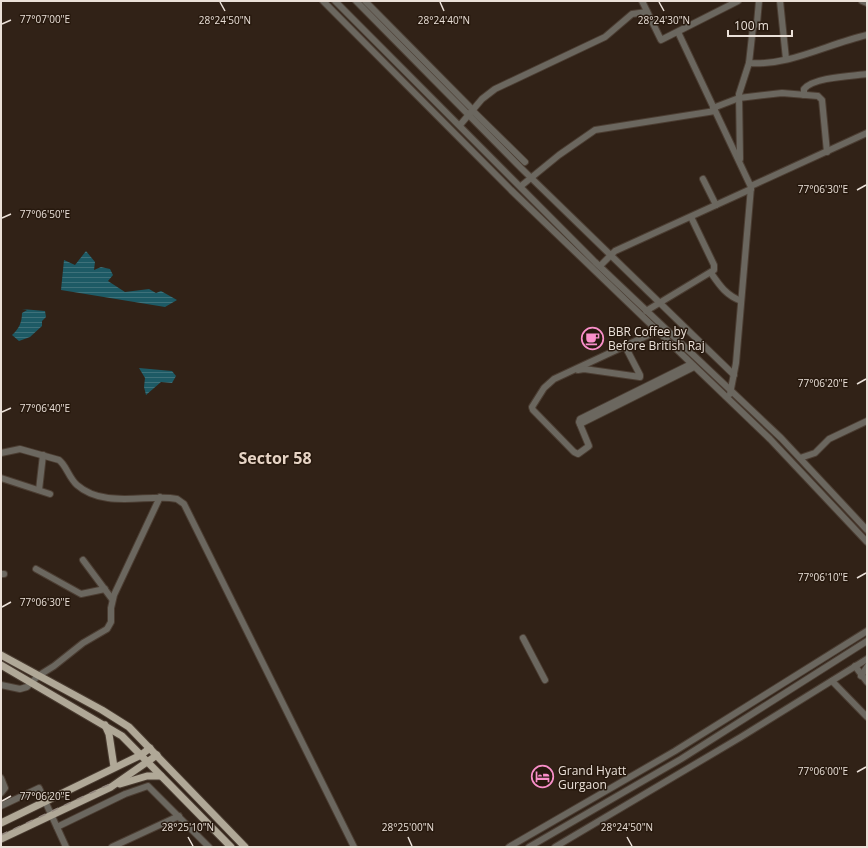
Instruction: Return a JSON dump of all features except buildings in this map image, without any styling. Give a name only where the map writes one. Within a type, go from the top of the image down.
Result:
[{"type":"main road","points":[[1,655],[102,710],[129,727],[245,847]]},
{"type":"main road","points":[[1,665],[122,736],[231,847]]},
{"type":"main road","points":[[105,725],[114,767]]},
{"type":"main road","points":[[1,823],[141,754],[150,748]]},
{"type":"main road","points":[[112,787],[157,755]]},
{"type":"main road","points":[[1,840],[112,787],[134,779],[161,776]]},
{"type":"street","points":[[323,1],[490,168],[692,366],[728,398],[779,448],[867,542]]},
{"type":"street","points":[[335,1],[600,266],[800,458],[867,530]]},
{"type":"street","points":[[356,1],[525,162]]},
{"type":"street","points":[[365,1],[471,111],[530,177],[734,375]]},
{"type":"street","points":[[642,1],[661,40],[738,1]]},
{"type":"street","points":[[740,161],[739,98],[742,80],[749,62],[753,28],[758,21],[759,1]]},
{"type":"street","points":[[780,1],[786,60]]},
{"type":"street","points":[[862,1],[867,3]]},
{"type":"street","points":[[460,125],[471,111],[494,89],[605,37],[632,14],[647,12]]},
{"type":"street","points":[[678,32],[751,187],[734,375],[732,393],[728,398]]},
{"type":"street","points":[[749,62],[760,63],[786,60],[867,35]]},
{"type":"street","points":[[804,95],[804,89],[808,85],[838,77],[867,74]]},
{"type":"street","points":[[521,186],[530,177],[583,137],[595,130],[714,110],[739,98],[782,93],[818,96],[822,100],[827,152]]},
{"type":"street","points":[[600,266],[615,251],[691,217],[751,187],[867,133]]},
{"type":"street","points":[[703,179],[716,205]]},
{"type":"street","points":[[646,311],[660,304],[714,270],[714,265],[691,217]]},
{"type":"street","points":[[711,273],[724,291],[732,298],[741,302]]},
{"type":"street","points":[[657,331],[550,382],[544,388],[532,409],[576,454],[588,449],[589,446],[580,424],[580,419],[604,410],[692,366]]},
{"type":"street","points":[[576,369],[584,368],[638,378],[640,375],[625,346]]},
{"type":"street","points":[[800,458],[815,452],[831,437],[867,421]]},
{"type":"street","points":[[1,453],[18,449],[60,461],[72,480],[78,486],[92,493],[118,499],[160,497],[177,499],[185,506],[354,847]]},
{"type":"street","points":[[39,490],[43,456]]},
{"type":"street","points":[[1,478],[50,494]]},
{"type":"street","points":[[1,685],[22,689],[89,639],[107,629],[111,622],[112,599],[160,497]]},
{"type":"street","points":[[83,560],[112,599]]},
{"type":"street","points":[[36,569],[81,594],[105,589]]},
{"type":"street","points":[[509,847],[662,760],[867,631]]},
{"type":"street","points":[[523,638],[545,680]]},
{"type":"street","points":[[529,847],[681,759],[867,642]]},
{"type":"street","points":[[555,847],[626,807],[867,659]]},
{"type":"street","points":[[855,666],[867,682]]},
{"type":"street","points":[[861,676],[867,667]]},
{"type":"street","points":[[832,680],[867,717]]},
{"type":"street","points":[[1,778],[5,788],[1,793]]},
{"type":"street","points":[[57,827],[147,786],[150,787],[209,847]]},
{"type":"street","points":[[1,806],[39,788],[66,847]]},
{"type":"street","points":[[112,847],[179,816]]},
{"type":"water","points":[[86,251],[95,262],[94,270],[101,267],[110,269],[113,275],[108,281],[125,292],[149,289],[156,293],[161,291],[177,300],[165,307],[61,290],[64,260],[75,265]]},
{"type":"water","points":[[22,309],[45,311],[46,317],[42,321],[42,326],[30,337],[19,341],[12,335],[20,325],[22,313],[27,310]]},
{"type":"water","points":[[139,368],[172,371],[176,376],[172,383],[161,382],[146,395],[144,387],[145,378]]},
{"type":"railway","points":[[1,835],[110,784]]},
{"type":"place","name":"BBR Coffee by Before British Raj","points":[[593,338]]},
{"type":"place","name":"Grand Hyatt Gurgaon","points":[[543,777]]},
{"type":"district","name":"Sector 58","points":[[275,458]]}]
